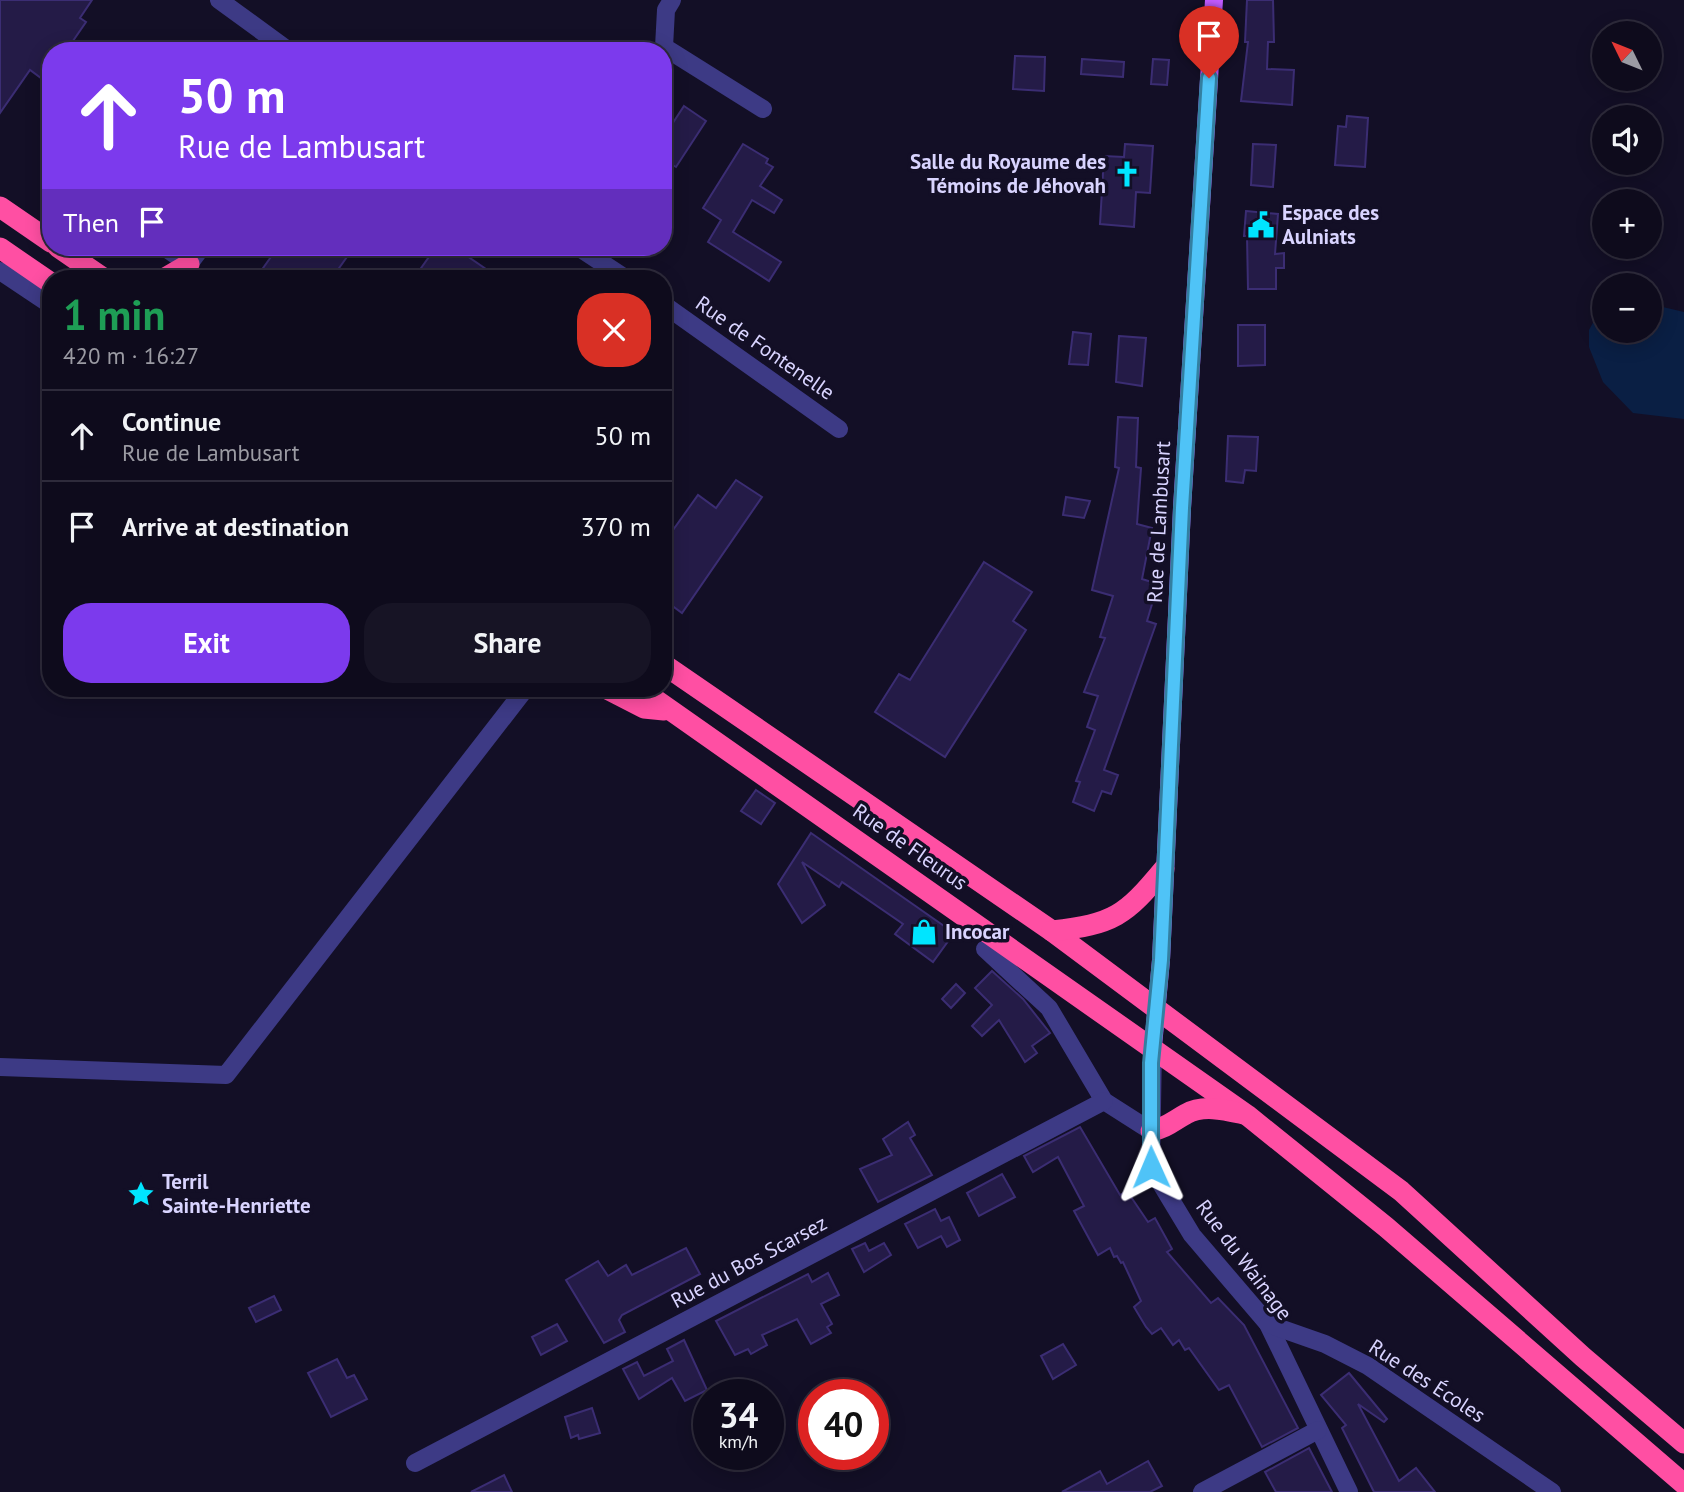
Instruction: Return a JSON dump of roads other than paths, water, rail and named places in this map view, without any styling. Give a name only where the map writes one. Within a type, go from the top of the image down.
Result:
[{"type":"highway","points":[[0,207],[42,236]]},
{"type":"highway","points":[[0,248],[42,277]]},
{"type":"highway","points":[[72,256],[93,270]]},
{"type":"highway","name":"Rue de Fleurus","points":[[672,670],[1052,931],[1401,1191],[1583,1357],[1684,1443]]},
{"type":"highway","points":[[623,697],[645,708],[673,711]]},
{"type":"highway","name":"Rue de Fleurus","points":[[652,697],[1153,1046],[1247,1115],[1386,1227],[1684,1483]]},
{"type":"highway","points":[[1052,931],[1095,926],[1124,911],[1134,905],[1164,869]]},
{"type":"highway","points":[[1151,1131],[1169,1127],[1196,1110],[1223,1110],[1247,1115]]},
{"type":"main road","name":"Rue de Lambusart","points":[[1153,1046],[1182,508],[1214,0]]},
{"type":"street","points":[[219,0],[277,42]]},
{"type":"street","points":[[664,42],[666,10],[672,0]]},
{"type":"street","points":[[672,52],[763,109]]},
{"type":"street","points":[[173,256],[187,270]]},
{"type":"street","points":[[592,256],[613,270]]},
{"type":"street","points":[[0,271],[42,299]]},
{"type":"street","name":"Rue de Fontenelle","points":[[672,310],[839,429]]},
{"type":"street","points":[[0,1067],[226,1075],[519,697]]},
{"type":"street","points":[[985,949],[1049,1009],[1104,1101],[1151,1131]]},
{"type":"street","name":"Rue du Wainage","points":[[1153,1046],[1151,1167],[1192,1235],[1268,1324],[1349,1492]]},
{"type":"street","name":"Rue du Bos Scarsez","points":[[415,1463],[1104,1101]]},
{"type":"street","name":"Rue des Écoles","points":[[1268,1324],[1325,1345],[1368,1366],[1552,1492]]},
{"type":"street","points":[[1202,1492],[1318,1430]]},
{"type":"water","points":[[1662,307],[1684,312],[1684,419],[1633,413],[1603,382],[1589,347],[1589,330],[1592,325],[1592,343],[1662,343]]},
{"type":"place","name":"Salle du Royaume des Témoins de Jéhovah","points":[[1127,174]]},
{"type":"place","name":"Espace des Aulniats","points":[[1261,225]]},
{"type":"place","name":"Incocar","points":[[924,932]]},
{"type":"place","name":"Terril Sainte-Henriette","points":[[141,1194]]}]
